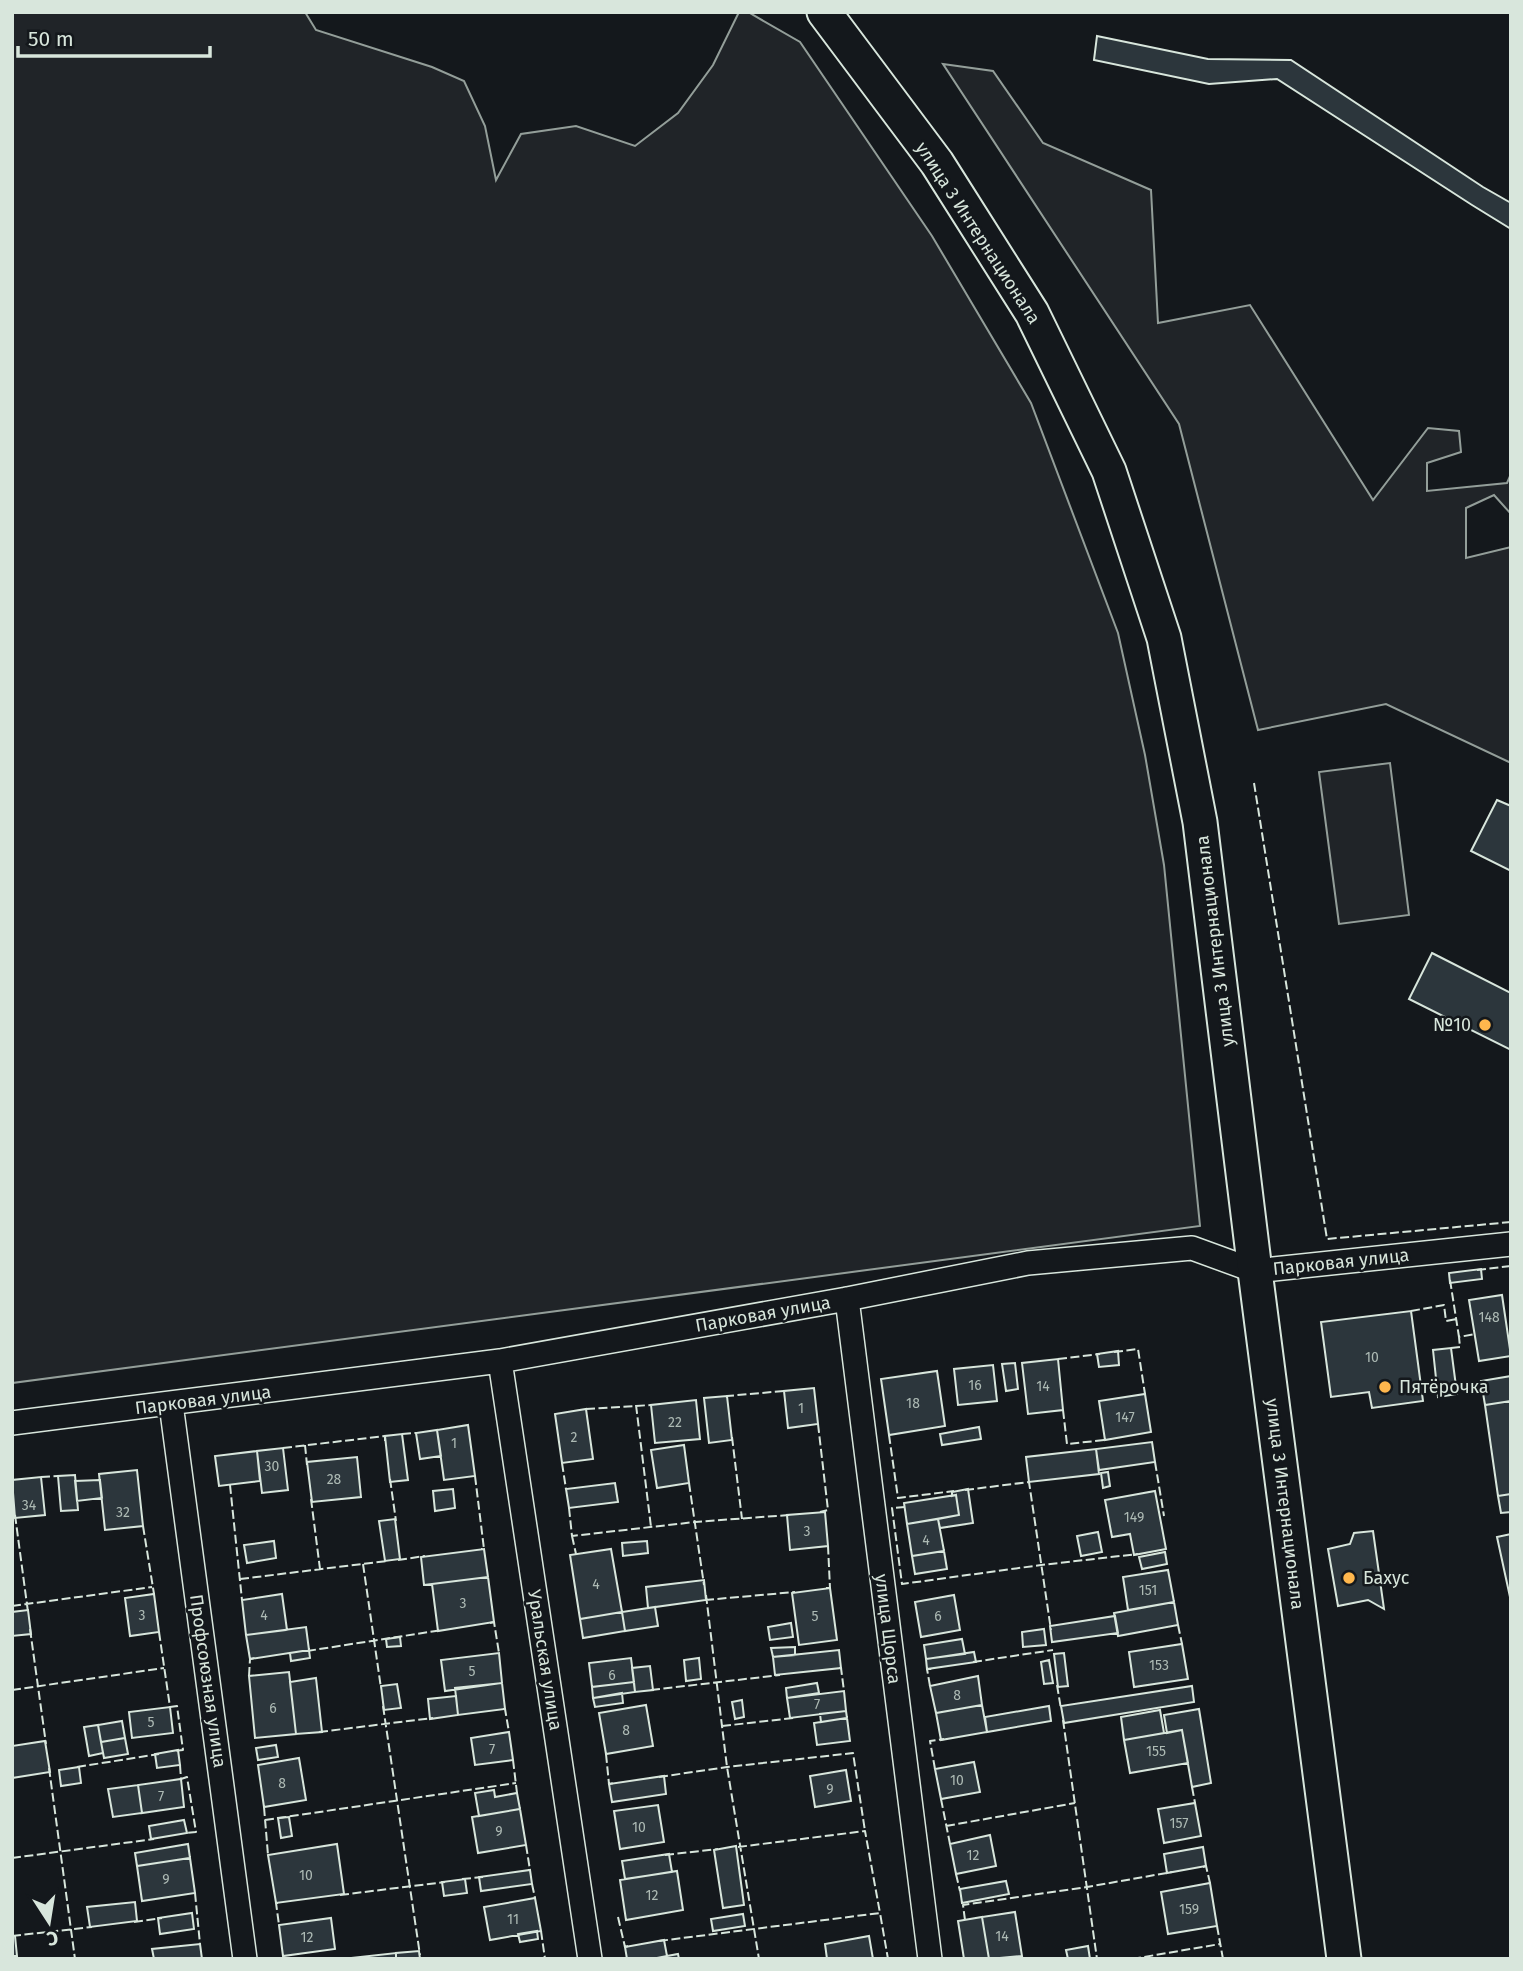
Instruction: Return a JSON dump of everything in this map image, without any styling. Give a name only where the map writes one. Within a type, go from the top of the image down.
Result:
[{"type":"main road","name":"улица 3 Интернационала","points":[[824,12],[937,163],[1025,301],[1109,471],[1164,638],[1200,822],[1344,1959]]},
{"type":"street","name":"Парковая улица","points":[[12,1423],[500,1361],[847,1299],[1028,1263],[1192,1248],[1255,1271],[1511,1244]]},
{"type":"street","name":"улица Щорса","points":[[847,1299],[930,1959]]},
{"type":"street","name":"Уральская улица","points":[[500,1361],[590,1959]]},
{"type":"street","name":"Профсоюзная улица","points":[[170,1404],[245,1959]]},
{"type":"shaded area","points":[[12,12],[305,12],[316,30],[432,67],[464,81],[485,126],[496,180],[521,134],[576,126],[635,146],[678,113],[713,65],[739,12],[748,12],[800,42],[932,236],[1031,403],[1118,633],[1145,755],[1164,865],[1200,1226],[12,1383]]},
{"type":"shaded area","points":[[943,64],[993,71],[1043,143],[1151,190],[1158,323],[1250,305],[1373,500],[1428,428],[1459,431],[1461,452],[1427,463],[1427,491],[1507,483],[1511,474],[1511,514],[1494,495],[1466,508],[1466,558],[1511,547],[1511,763],[1386,704],[1258,730],[1179,424]]},
{"type":"shaded area","points":[[1390,763],[1409,915],[1339,924],[1319,772]]},
{"type":"building","points":[[1097,36],[1208,59],[1291,60],[1511,203],[1511,229],[1277,79],[1209,84],[1094,60]]},
{"type":"building","points":[[1497,800],[1511,806],[1511,871],[1471,851]]},
{"type":"building","name":"№10","points":[[1432,953],[1511,993],[1511,1050],[1409,999]]},
{"type":"building","points":[[1481,1269],[1482,1279],[1450,1283],[1449,1273]]},
{"type":"building","points":[[1502,1295],[1511,1356],[1479,1361],[1469,1300]]},
{"type":"building","points":[[1411,1311],[1423,1401],[1372,1408],[1369,1392],[1331,1397],[1321,1322]]},
{"type":"building","points":[[1451,1348],[1457,1394],[1438,1397],[1433,1350]]},
{"type":"building","points":[[1118,1351],[1119,1365],[1099,1367],[1097,1354]]},
{"type":"building","points":[[1058,1359],[1063,1410],[1028,1414],[1022,1363]]},
{"type":"building","points":[[1015,1363],[1018,1389],[1006,1391],[1002,1364]]},
{"type":"building","points":[[993,1365],[997,1401],[958,1405],[954,1369]]},
{"type":"building","points":[[937,1371],[945,1426],[889,1435],[881,1379]]},
{"type":"building","points":[[1511,1376],[1511,1401],[1485,1405],[1481,1381]]},
{"type":"building","points":[[814,1388],[818,1424],[788,1428],[784,1391]]},
{"type":"building","points":[[1145,1394],[1151,1432],[1105,1440],[1099,1401]]},
{"type":"building","points":[[727,1396],[732,1440],[709,1443],[704,1398]]},
{"type":"building","points":[[696,1400],[700,1439],[655,1443],[651,1405]]},
{"type":"building","points":[[1511,1401],[1511,1494],[1498,1496],[1485,1405]]},
{"type":"building","points":[[586,1409],[593,1459],[562,1463],[555,1414]]},
{"type":"building","points":[[468,1425],[475,1476],[444,1480],[437,1430]]},
{"type":"building","points":[[979,1427],[981,1439],[942,1445],[940,1434]]},
{"type":"building","points":[[437,1430],[441,1456],[420,1459],[416,1433]]},
{"type":"building","points":[[402,1434],[408,1480],[390,1482],[385,1436]]},
{"type":"building","points":[[1152,1442],[1155,1462],[1099,1470],[1096,1449]]},
{"type":"building","points":[[684,1445],[689,1483],[657,1488],[651,1450]]},
{"type":"building","points":[[283,1448],[288,1490],[262,1493],[257,1451]]},
{"type":"building","points":[[1096,1449],[1099,1474],[1029,1482],[1026,1457]]},
{"type":"building","points":[[257,1451],[260,1481],[219,1486],[215,1456]]},
{"type":"building","points":[[357,1457],[361,1497],[312,1502],[307,1462]]},
{"type":"building","points":[[137,1470],[143,1526],[105,1530],[99,1474]]},
{"type":"building","points":[[1108,1472],[1110,1486],[1103,1488],[1101,1473]]},
{"type":"building","points":[[75,1475],[78,1510],[61,1511],[58,1476]]},
{"type":"building","points":[[41,1477],[45,1515],[15,1518],[12,1480]]},
{"type":"building","points":[[100,1480],[102,1498],[77,1501],[75,1481]]},
{"type":"building","points":[[615,1483],[618,1502],[569,1508],[566,1489]]},
{"type":"building","points":[[453,1489],[455,1508],[435,1511],[433,1491]]},
{"type":"building","points":[[968,1489],[973,1523],[940,1528],[938,1519],[959,1515],[956,1495],[952,1496],[952,1492]]},
{"type":"building","points":[[1155,1491],[1166,1549],[1134,1555],[1130,1534],[1112,1537],[1105,1500]]},
{"type":"building","points":[[1511,1494],[1511,1512],[1501,1513],[1498,1496]]},
{"type":"building","points":[[956,1495],[959,1515],[907,1524],[904,1503]]},
{"type":"building","points":[[825,1512],[828,1546],[790,1550],[787,1515]]},
{"type":"building","points":[[395,1519],[400,1559],[385,1561],[379,1521]]},
{"type":"building","points":[[938,1519],[944,1551],[912,1556],[907,1524]]},
{"type":"building","points":[[1373,1531],[1384,1609],[1368,1600],[1338,1606],[1328,1549],[1350,1544],[1354,1533]]},
{"type":"building","points":[[1098,1532],[1102,1552],[1081,1556],[1077,1536]]},
{"type":"building","points":[[1511,1534],[1511,1597],[1510,1597],[1497,1537]]},
{"type":"building","points":[[274,1541],[276,1558],[247,1563],[244,1545]]},
{"type":"building","points":[[647,1541],[648,1553],[623,1556],[622,1543]]},
{"type":"building","points":[[484,1549],[488,1577],[424,1585],[421,1557]]},
{"type":"building","points":[[611,1549],[622,1612],[580,1619],[570,1555]]},
{"type":"building","points":[[944,1551],[947,1569],[915,1574],[912,1556]]},
{"type":"building","points":[[1165,1552],[1167,1564],[1142,1569],[1139,1557]]},
{"type":"building","points":[[1168,1570],[1174,1602],[1128,1610],[1123,1577]]},
{"type":"building","points":[[488,1577],[494,1622],[438,1631],[432,1584]]},
{"type":"building","points":[[704,1580],[706,1600],[648,1608],[646,1587]]},
{"type":"building","points":[[830,1588],[837,1640],[799,1645],[792,1593]]},
{"type":"building","points":[[154,1594],[159,1632],[130,1636],[125,1598]]},
{"type":"building","points":[[282,1594],[287,1630],[246,1635],[242,1600]]},
{"type":"building","points":[[954,1595],[960,1630],[921,1637],[915,1602]]},
{"type":"building","points":[[1174,1602],[1178,1625],[1118,1636],[1114,1613]]},
{"type":"building","points":[[655,1607],[658,1626],[625,1631],[622,1612]]},
{"type":"building","points":[[28,1610],[31,1634],[12,1636],[12,1612]]},
{"type":"building","points":[[622,1612],[625,1631],[583,1638],[580,1619]]},
{"type":"building","points":[[1115,1616],[1118,1633],[1052,1642],[1050,1626]]},
{"type":"building","points":[[791,1623],[793,1637],[770,1640],[768,1627]]},
{"type":"building","points":[[306,1627],[309,1650],[250,1659],[246,1635]]},
{"type":"building","points":[[1044,1629],[1046,1645],[1023,1647],[1022,1632]]},
{"type":"building","points":[[400,1637],[401,1646],[387,1647],[386,1639]]},
{"type":"building","points":[[962,1639],[965,1654],[926,1659],[924,1645]]},
{"type":"building","points":[[1182,1644],[1188,1679],[1134,1687],[1129,1652]]},
{"type":"building","points":[[795,1647],[795,1655],[773,1657],[771,1648]]},
{"type":"building","points":[[309,1650],[310,1658],[291,1661],[290,1653]]},
{"type":"building","points":[[839,1650],[841,1668],[775,1675],[773,1657]]},
{"type":"building","points":[[974,1652],[976,1662],[927,1669],[926,1659]]},
{"type":"building","points":[[499,1653],[502,1683],[445,1691],[441,1660]]},
{"type":"building","points":[[1064,1653],[1068,1686],[1058,1687],[1054,1654]]},
{"type":"building","points":[[631,1658],[634,1682],[592,1687],[589,1663]]},
{"type":"building","points":[[699,1658],[701,1679],[686,1681],[684,1660]]},
{"type":"building","points":[[1049,1660],[1053,1683],[1044,1684],[1041,1662]]},
{"type":"building","points":[[650,1666],[653,1690],[635,1692],[632,1668]]},
{"type":"building","points":[[289,1672],[296,1734],[255,1738],[249,1676]]},
{"type":"building","points":[[978,1676],[982,1705],[936,1713],[930,1686]]},
{"type":"building","points":[[316,1678],[322,1732],[296,1734],[290,1682]]},
{"type":"building","points":[[634,1682],[635,1692],[593,1698],[592,1687]]},
{"type":"building","points":[[502,1683],[505,1709],[458,1715],[455,1688]]},
{"type":"building","points":[[817,1683],[819,1693],[787,1698],[786,1688]]},
{"type":"building","points":[[397,1684],[401,1708],[384,1710],[381,1686]]},
{"type":"building","points":[[1192,1686],[1194,1702],[1064,1723],[1061,1706]]},
{"type":"building","points":[[844,1691],[846,1711],[790,1718],[787,1698]]},
{"type":"building","points":[[622,1693],[623,1703],[595,1707],[593,1698]]},
{"type":"building","points":[[456,1696],[458,1715],[430,1719],[428,1699]]},
{"type":"building","points":[[742,1700],[744,1717],[735,1719],[732,1702]]},
{"type":"building","points":[[646,1705],[653,1746],[606,1754],[599,1713]]},
{"type":"building","points":[[982,1705],[987,1732],[941,1740],[936,1713]]},
{"type":"building","points":[[1049,1706],[1051,1721],[987,1732],[985,1717]]},
{"type":"building","points":[[170,1707],[173,1733],[132,1738],[129,1712]]},
{"type":"building","points":[[1199,1709],[1211,1783],[1192,1787],[1182,1730],[1167,1733],[1164,1715]]},
{"type":"building","points":[[1160,1710],[1164,1733],[1124,1740],[1121,1717]]},
{"type":"building","points":[[846,1711],[847,1718],[821,1722],[820,1714]]},
{"type":"building","points":[[847,1718],[850,1741],[817,1745],[814,1723]]},
{"type":"building","points":[[122,1721],[125,1738],[101,1742],[98,1725]]},
{"type":"building","points":[[98,1725],[103,1753],[89,1756],[84,1727]]},
{"type":"building","points":[[1182,1730],[1188,1763],[1130,1773],[1124,1740]]},
{"type":"building","points":[[509,1732],[513,1760],[475,1765],[471,1738]]},
{"type":"building","points":[[125,1738],[128,1754],[104,1758],[101,1742]]},
{"type":"building","points":[[45,1741],[50,1772],[12,1778],[12,1746]]},
{"type":"building","points":[[276,1745],[278,1757],[258,1760],[256,1748]]},
{"type":"building","points":[[178,1750],[180,1765],[157,1768],[155,1754]]},
{"type":"building","points":[[299,1758],[306,1800],[264,1807],[258,1765]]},
{"type":"building","points":[[974,1762],[980,1792],[941,1799],[935,1769]]},
{"type":"building","points":[[79,1767],[81,1783],[61,1786],[59,1770]]},
{"type":"building","points":[[846,1770],[851,1801],[815,1807],[810,1776]]},
{"type":"building","points":[[664,1776],[666,1794],[612,1802],[609,1784]]},
{"type":"building","points":[[181,1779],[184,1807],[142,1813],[138,1785]]},
{"type":"building","points":[[138,1785],[142,1813],[113,1817],[108,1789]]},
{"type":"building","points":[[494,1790],[495,1797],[517,1793],[520,1809],[479,1816],[475,1793]]},
{"type":"building","points":[[1195,1803],[1201,1836],[1164,1843],[1158,1809]]},
{"type":"building","points":[[658,1805],[664,1842],[620,1849],[614,1811]]},
{"type":"building","points":[[520,1809],[526,1845],[478,1853],[472,1817]]},
{"type":"building","points":[[289,1817],[292,1836],[281,1838],[278,1818]]},
{"type":"building","points":[[184,1820],[187,1833],[151,1839],[149,1826]]},
{"type":"building","points":[[990,1835],[996,1866],[956,1874],[950,1844]]},
{"type":"building","points":[[188,1844],[190,1858],[137,1866],[135,1853]]},
{"type":"building","points":[[337,1844],[344,1894],[276,1903],[268,1855]]},
{"type":"building","points":[[736,1846],[744,1905],[723,1908],[714,1850]]},
{"type":"building","points":[[1203,1847],[1206,1866],[1167,1873],[1164,1854]]},
{"type":"building","points":[[669,1854],[672,1872],[625,1879],[622,1861]]},
{"type":"building","points":[[190,1858],[195,1893],[142,1901],[137,1866]]},
{"type":"building","points":[[530,1870],[532,1884],[481,1891],[479,1877]]},
{"type":"building","points":[[677,1871],[683,1910],[626,1920],[620,1880]]},
{"type":"building","points":[[465,1879],[467,1893],[444,1896],[442,1882]]},
{"type":"building","points":[[1006,1881],[1009,1894],[962,1903],[960,1889]]},
{"type":"building","points":[[1210,1883],[1217,1926],[1168,1934],[1161,1892]]},
{"type":"building","points":[[535,1898],[541,1931],[490,1940],[484,1907]]},
{"type":"building","points":[[135,1902],[137,1921],[90,1927],[87,1907]]},
{"type":"building","points":[[1015,1912],[1022,1956],[989,1959],[982,1917]]},
{"type":"building","points":[[192,1913],[194,1929],[160,1934],[158,1918]]},
{"type":"building","points":[[743,1914],[745,1926],[713,1931],[711,1919]]},
{"type":"building","points":[[982,1917],[989,1959],[964,1959],[958,1921]]},
{"type":"building","points":[[331,1918],[335,1949],[283,1956],[279,1925]]},
{"type":"building","points":[[537,1931],[538,1939],[520,1942],[518,1934]]},
{"type":"building","points":[[12,1936],[15,1936],[17,1956],[12,1956]]},
{"type":"building","points":[[869,1936],[873,1959],[827,1959],[825,1944]]},
{"type":"building","points":[[664,1940],[667,1956],[627,1959],[625,1947]]},
{"type":"building","points":[[200,1944],[202,1959],[154,1959],[152,1949]]},
{"type":"building","points":[[1088,1946],[1090,1959],[1068,1959],[1066,1950]]},
{"type":"building","points":[[419,1951],[420,1959],[396,1959],[396,1953]]},
{"type":"building","points":[[396,1953],[396,1959],[342,1959]]},
{"type":"building","points":[[678,1954],[679,1959],[652,1959],[667,1956]]},
{"type":"fence","points":[[1254,783],[1327,1239],[1511,1222]]},
{"type":"fence","points":[[1477,1270],[1511,1266]]},
{"type":"fence","points":[[1450,1280],[1459,1337],[1475,1334]]},
{"type":"fence","points":[[1411,1311],[1444,1305],[1446,1321],[1456,1319]]},
{"type":"fence","points":[[1451,1348],[1460,1347],[1459,1337]]},
{"type":"fence","points":[[1114,1352],[1138,1349],[1145,1394]]},
{"type":"fence","points":[[1058,1359],[1100,1354]]},
{"type":"fence","points":[[727,1398],[784,1391]]},
{"type":"fence","points":[[636,1405],[651,1527]]},
{"type":"fence","points":[[586,1409],[651,1405]]},
{"type":"fence","points":[[1063,1410],[1067,1444],[1105,1440]]},
{"type":"fence","points":[[818,1424],[828,1510],[820,1512]]},
{"type":"fence","points":[[402,1434],[416,1433]]},
{"type":"fence","points":[[889,1435],[898,1498],[954,1491]]},
{"type":"fence","points":[[283,1448],[385,1436],[385,1441]]},
{"type":"fence","points":[[732,1437],[742,1519]]},
{"type":"fence","points":[[305,1445],[307,1465]]},
{"type":"fence","points":[[1155,1462],[1164,1516]]},
{"type":"fence","points":[[562,1463],[566,1489]]},
{"type":"fence","points":[[41,1477],[58,1476]]},
{"type":"fence","points":[[475,1476],[484,1549],[481,1549]]},
{"type":"fence","points":[[390,1479],[396,1521]]},
{"type":"fence","points":[[965,1490],[1029,1482],[1051,1630]]},
{"type":"fence","points":[[689,1483],[704,1585]]},
{"type":"fence","points":[[230,1485],[242,1600]]},
{"type":"fence","points":[[311,1499],[320,1569]]},
{"type":"fence","points":[[905,1507],[892,1508],[902,1584],[1138,1554]]},
{"type":"fence","points":[[569,1508],[572,1536],[789,1515]]},
{"type":"fence","points":[[15,1515],[28,1612]]},
{"type":"fence","points":[[143,1526],[154,1594]]},
{"type":"fence","points":[[572,1536],[576,1554]]},
{"type":"fence","points":[[826,1588],[830,1588],[828,1546]]},
{"type":"fence","points":[[398,1560],[425,1556]]},
{"type":"fence","points":[[240,1579],[387,1561]]},
{"type":"fence","points":[[363,1564],[381,1688]]},
{"type":"fence","points":[[12,1606],[152,1587]]},
{"type":"fence","points":[[705,1600],[795,1592]]},
{"type":"fence","points":[[706,1595],[727,1767],[759,1959]]},
{"type":"fence","points":[[490,1623],[494,1622],[499,1653]]},
{"type":"fence","points":[[1178,1625],[1182,1644]]},
{"type":"fence","points":[[30,1629],[46,1744]]},
{"type":"fence","points":[[307,1651],[442,1630]]},
{"type":"fence","points":[[159,1632],[170,1707],[177,1706],[183,1750],[173,1751]]},
{"type":"fence","points":[[973,1662],[1053,1650]]},
{"type":"fence","points":[[249,1676],[250,1659],[255,1658]]},
{"type":"fence","points":[[12,1690],[164,1668]]},
{"type":"fence","points":[[839,1668],[844,1691]]},
{"type":"fence","points":[[930,1686],[927,1669],[932,1669]]},
{"type":"fence","points":[[651,1690],[780,1675]]},
{"type":"fence","points":[[1057,1685],[1061,1709]]},
{"type":"fence","points":[[383,1706],[420,1955]]},
{"type":"fence","points":[[503,1709],[509,1732]]},
{"type":"fence","points":[[319,1732],[433,1718]]},
{"type":"fence","points":[[722,1726],[794,1718]]},
{"type":"fence","points":[[1063,1720],[1097,1959]]},
{"type":"fence","points":[[935,1769],[930,1741],[944,1739]]},
{"type":"fence","points":[[659,1777],[853,1753],[865,1831]]},
{"type":"fence","points":[[77,1767],[159,1754]]},
{"type":"fence","points":[[606,1754],[609,1784],[614,1783]]},
{"type":"fence","points":[[513,1760],[517,1793]]},
{"type":"fence","points":[[180,1765],[181,1779],[187,1777],[196,1832],[185,1833]]},
{"type":"fence","points":[[49,1768],[75,1959]]},
{"type":"fence","points":[[265,1820],[516,1783]]},
{"type":"fence","points":[[1192,1787],[1195,1803]]},
{"type":"fence","points":[[941,1799],[950,1844]]},
{"type":"fence","points":[[946,1826],[1075,1803]]},
{"type":"fence","points":[[264,1807],[268,1855]]},
{"type":"fence","points":[[738,1847],[865,1831],[880,1913]]},
{"type":"fence","points":[[12,1858],[154,1839]]},
{"type":"fence","points":[[526,1845],[528,1870]]},
{"type":"fence","points":[[665,1855],[718,1849]]},
{"type":"fence","points":[[1203,1867],[1206,1866],[1210,1883]]},
{"type":"fence","points":[[965,1920],[963,1905],[1172,1872]]},
{"type":"fence","points":[[956,1874],[960,1891]]},
{"type":"fence","points":[[462,1879],[483,1877]]},
{"type":"fence","points":[[340,1895],[445,1882]]},
{"type":"fence","points":[[532,1884],[535,1898]]},
{"type":"fence","points":[[195,1893],[200,1944]]},
{"type":"fence","points":[[278,1903],[279,1925]]},
{"type":"fence","points":[[659,1941],[880,1913],[888,1959]]},
{"type":"fence","points":[[618,1917],[625,1947],[628,1946]]},
{"type":"fence","points":[[134,1922],[162,1918]]},
{"type":"fence","points":[[1217,1926],[1223,1959]]},
{"type":"fence","points":[[12,1936],[92,1927]]},
{"type":"fence","points":[[541,1931],[545,1959]]},
{"type":"fence","points":[[1132,1959],[1220,1944]]},
{"type":"place","name":"№10","points":[[1485,1025]]},
{"type":"place","name":"Пятёрочка","points":[[1385,1387]]},
{"type":"place","name":"Бахус","points":[[1349,1578]]}]
